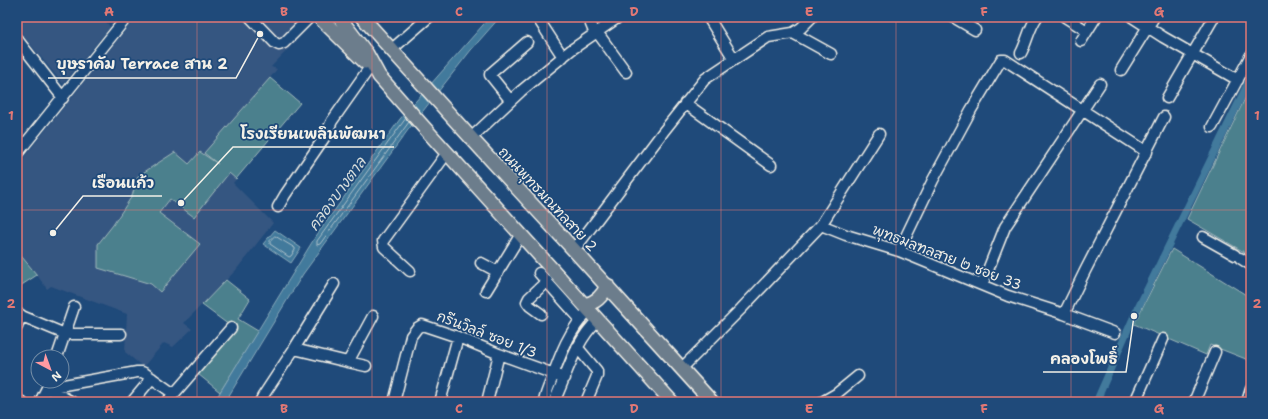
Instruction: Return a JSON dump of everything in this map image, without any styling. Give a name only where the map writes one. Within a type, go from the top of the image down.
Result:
[{"type":"main road","points":[[339,17],[367,54],[374,71]]},
{"type":"main road","name":"ถนนพุทธมณฑลสาย 2","points":[[362,17],[470,138],[712,402]]},
{"type":"main road","points":[[310,18],[374,71],[521,234],[585,311],[598,320],[672,402]]},
{"type":"main road","points":[[585,311],[590,304],[595,302],[605,292],[606,285]]},
{"type":"street","points":[[19,149],[63,98],[127,17]]},
{"type":"street","points":[[250,17],[275,44],[279,45],[284,43],[310,18]]},
{"type":"street","points":[[391,50],[429,17]]},
{"type":"street","points":[[537,17],[563,57]]},
{"type":"street","points":[[588,17],[596,33],[626,72]]},
{"type":"street","points":[[470,138],[510,100],[563,57],[619,17]]},
{"type":"street","points":[[708,17],[734,59]]},
{"type":"street","points":[[574,250],[685,103],[705,79],[768,37],[793,33],[801,28],[812,17]]},
{"type":"street","points":[[953,17],[975,30]]},
{"type":"street","points":[[1021,53],[1027,41],[1029,32],[1037,17]]},
{"type":"street","points":[[1065,17],[1087,31]]},
{"type":"street","points":[[1081,42],[1096,17]]},
{"type":"street","points":[[1132,17],[1238,80]]},
{"type":"street","points":[[1121,70],[1154,17]]},
{"type":"street","points":[[1167,98],[1214,17]]},
{"type":"street","points":[[793,33],[830,54]]},
{"type":"street","points":[[17,39],[63,98]]},
{"type":"street","points":[[510,100],[490,74],[527,42]]},
{"type":"street","points":[[1212,127],[1251,55]]},
{"type":"street","points":[[899,251],[933,180],[971,110],[1001,60],[1005,60],[1147,152]]},
{"type":"street","points":[[278,207],[324,138],[332,121],[374,71]]},
{"type":"street","points":[[982,285],[1005,227],[1081,110],[1100,84]]},
{"type":"street","points":[[685,103],[771,165]]},
{"type":"street","points":[[1064,314],[1164,117]]},
{"type":"street","points":[[682,368],[821,225],[879,134]]},
{"type":"street","points":[[410,271],[384,247],[383,241],[447,153]]},
{"type":"street","name":"พุทธมลฑลสาย ๒ ซอย 33","points":[[821,225],[846,235],[899,251],[1008,296],[1064,314],[1115,333]]},
{"type":"street","points":[[486,291],[521,234]]},
{"type":"street","points":[[1203,238],[1238,256],[1251,265]]},
{"type":"street","points":[[481,263],[498,272]]},
{"type":"street","points":[[539,272],[547,281],[585,311],[567,339],[544,402]]},
{"type":"street","points":[[541,314],[527,302],[529,298],[547,281]]},
{"type":"street","points":[[260,402],[334,284]]},
{"type":"street","points":[[60,349],[74,307]]},
{"type":"street","points":[[17,328],[19,314],[65,334],[121,334]]},
{"type":"street","points":[[348,362],[373,316]]},
{"type":"street","points":[[554,402],[577,347],[590,328],[598,320]]},
{"type":"street","name":"กรีนวิลล์ ซอย 1/3","points":[[394,402],[412,336],[417,328],[425,325],[565,378]]},
{"type":"street","points":[[70,384],[142,372],[152,378],[170,398],[231,328]]},
{"type":"street","points":[[440,402],[458,337]]},
{"type":"street","points":[[1135,402],[1163,339]]},
{"type":"street","points":[[577,347],[597,371],[597,376],[586,402]]},
{"type":"street","points":[[294,349],[366,366]]},
{"type":"street","points":[[1194,402],[1215,352]]},
{"type":"street","points":[[487,402],[499,354]]},
{"type":"street","points":[[822,402],[836,394],[858,376]]},
{"type":"street","points":[[132,402],[152,378]]},
{"type":"street","points":[[40,402],[46,389]]},
{"type":"street","points":[[49,389],[72,402]]},
{"type":"street","points":[[1246,402],[1251,389]]},
{"type":"street","points":[[17,399],[22,402]]},
{"type":"shaded area","points":[[17,17],[103,17],[110,27],[63,84],[17,28]]},
{"type":"shaded area","points":[[136,17],[310,17],[314,22],[271,67],[277,69],[270,78],[300,103],[233,183],[273,223],[236,270],[184,323],[192,329],[173,347],[164,343],[143,367],[125,352],[127,314],[51,286],[47,289],[17,251],[17,166]]},
{"type":"green space","points":[[270,78],[300,103],[236,179],[229,173],[194,217],[170,199],[159,213],[200,244],[160,292],[151,284],[98,268],[98,244],[113,225],[132,196],[138,176],[175,152],[189,164],[200,152],[218,164],[204,153]]},
{"type":"green space","points":[[1251,86],[1251,256],[1187,219]]},
{"type":"green space","points":[[1172,249],[1251,298],[1251,361],[1210,345],[1206,355],[1134,324]]},
{"type":"green space","points":[[17,251],[37,275],[17,288]]},
{"type":"green space","points":[[226,280],[250,299],[238,319],[258,331],[220,392],[193,370],[229,325],[202,305]]},
{"type":"water","points":[[490,17],[500,17],[471,50],[408,130],[303,274],[225,402],[214,402],[314,239],[400,119]]},
{"type":"water","points":[[275,230],[301,248],[291,263],[263,244]]},
{"type":"waterway","points":[[1096,402],[1134,316],[1251,77]]},
{"type":"place","name":"บุษราคัม Terrace สาน 2","points":[[260,34]]},
{"type":"place","name":"โรงเรียนเพลินพัฒนา","points":[[181,203]]},
{"type":"place","name":"เรือนแก้ว","points":[[53,233]]},
{"type":"place","name":"คลองโพธิ์","points":[[1134,316]]},
{"type":"water label","name":"คลองบางตาล","points":[[337,194]]}]
